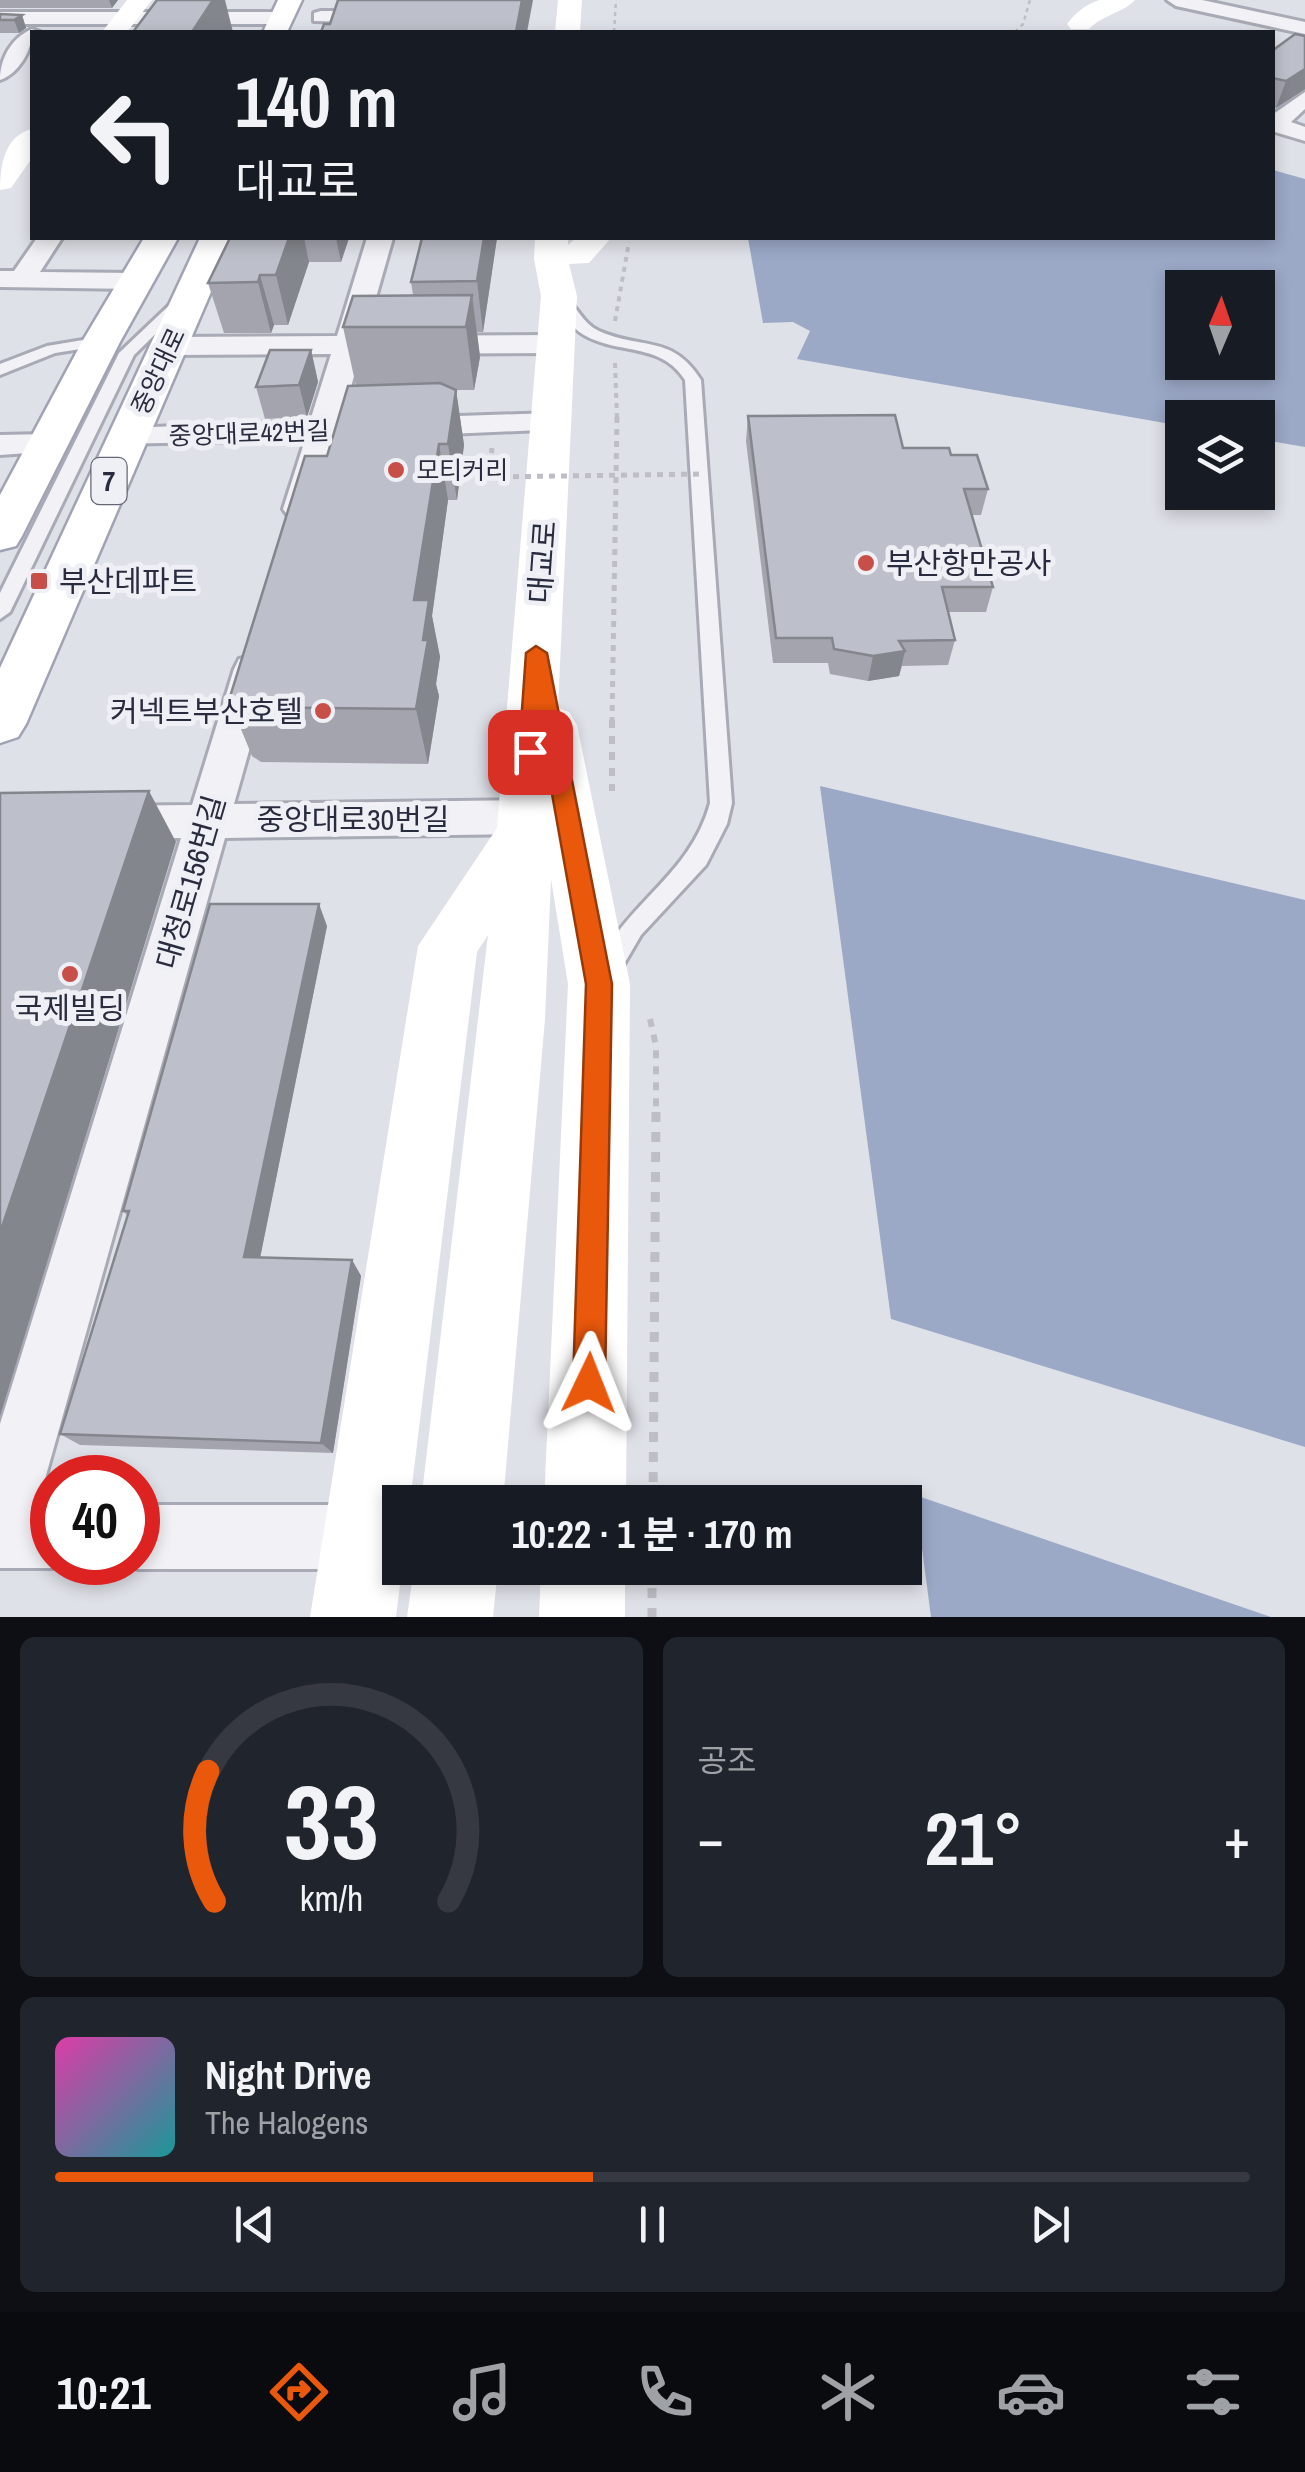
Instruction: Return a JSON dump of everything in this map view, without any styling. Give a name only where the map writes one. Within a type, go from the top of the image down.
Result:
[{"type":"main road","points":[[568,30],[570,0]]},
{"type":"main road","points":[[1079,19],[1123,0]]},
{"type":"main road","points":[[0,136],[30,137]]},
{"type":"main road","points":[[0,182],[30,140]]},
{"type":"main road","points":[[0,536],[46,444],[114,348],[131,287],[160,240]]},
{"type":"main road","name":"중앙대로","points":[[0,724],[216,240]]},
{"type":"main road","name":"대교로","points":[[464,1485],[513,1019],[551,422],[568,271]]},
{"type":"main road","points":[[536,653],[599,984],[586,1485]]},
{"type":"main road","points":[[352,1617],[448,946],[525,825]]},
{"type":"main road","points":[[450,1617],[454,1585]]},
{"type":"main road","points":[[582,1617],[583,1585]]},
{"type":"street","points":[[39,27],[62,0]]},
{"type":"street","points":[[193,18],[205,0]]},
{"type":"street","points":[[1176,0],[1305,28]]},
{"type":"street","points":[[0,20],[39,27],[126,18],[282,17]]},
{"type":"street","points":[[322,17],[420,17]]},
{"type":"street","points":[[0,74],[30,38]]},
{"type":"street","points":[[1305,98],[1278,122],[1305,134]]},
{"type":"street","points":[[11,279],[48,240]]},
{"type":"street","points":[[290,543],[379,240]]},
{"type":"street","points":[[170,346],[350,342],[568,271]]},
{"type":"street","points":[[11,279],[131,287]]},
{"type":"street","name":"중앙대로42번길","points":[[127,438],[551,422]]},
{"type":"street","points":[[0,445],[46,444]]},
{"type":"street","name":"대청로156번길","points":[[0,1526],[262,638]]},
{"type":"street","name":"중앙대로30번길","points":[[0,824],[208,820],[525,825]]},
{"type":"street","points":[[0,1536],[30,1536]]},
{"type":"street","points":[[160,1536],[364,1537]]},
{"type":"lane","points":[[568,271],[579,324],[593,334],[668,352],[683,364],[693,380],[721,803],[715,832],[699,859],[630,930],[599,984]]},
{"type":"lane","points":[[0,612],[114,348],[194,289]]},
{"type":"lane","points":[[0,370],[52,349],[114,348]]},
{"type":"path","points":[[600,16],[616,0]]},
{"type":"path","points":[[1017,30],[1023,24],[1030,0]]},
{"type":"path","points":[[612,802],[611,614],[618,465],[615,300],[629,267],[629,240]]},
{"type":"path","points":[[492,446],[489,478],[702,474]]},
{"type":"path","points":[[630,930],[656,1046],[652,1485]]},
{"type":"path","points":[[652,1585],[652,1617]]},
{"type":"water","points":[[1275,171],[1305,179],[1305,447],[1275,442],[1275,400],[1165,400],[1165,423],[797,359],[810,331],[793,322],[763,323],[748,240],[1275,240]]},
{"type":"water","points":[[820,786],[1305,900],[1305,1447],[891,1319]]},
{"type":"water","points":[[922,1497],[1271,1617],[931,1617],[922,1548]]},
{"type":"building","points":[[157,0],[213,0],[193,30],[134,30]]},
{"type":"building","points":[[338,0],[522,0],[516,30],[322,30],[324,24],[330,24]]},
{"type":"building","points":[[0,14],[22,15],[14,20],[0,20]]},
{"type":"building","points":[[1295,34],[1305,36],[1305,69],[1286,81],[1275,79],[1275,49]]},
{"type":"building","points":[[229,240],[288,240],[276,275],[260,275],[258,282],[208,283]]},
{"type":"building","points":[[422,240],[484,240],[477,281],[411,282]]},
{"type":"building","points":[[472,295],[466,327],[343,327],[353,296]]},
{"type":"building","points":[[270,350],[311,350],[299,385],[256,387]]},
{"type":"building","points":[[440,383],[456,390],[448,444],[439,444],[414,600],[429,600],[423,640],[428,640],[416,709],[239,707],[229,700],[305,456],[327,456],[348,386]]},
{"type":"building","name":"부산항만공사","points":[[895,415],[903,448],[949,448],[951,455],[977,455],[988,489],[964,489],[993,587],[942,587],[955,640],[899,641],[905,651],[873,656],[834,649],[832,638],[776,638],[748,416]]},
{"type":"building","name":"국제빌딩","points":[[149,791],[0,1233],[0,793]]},
{"type":"building","points":[[210,904],[319,904],[244,1257],[352,1260],[321,1443],[60,1434],[129,1211],[123,1211]]},
{"type":"place","name":"모티커리","points":[[396,470]]},
{"type":"place","name":"부산항만공사","points":[[866,563]]},
{"type":"place","name":"부산데파트","points":[[39,581]]},
{"type":"place","name":"커넥트부산호텔","points":[[323,711]]},
{"type":"place","name":"국제빌딩","points":[[70,974]]},
{"type":"route","points":[[530,752],[536,653],[599,984],[589,1383]]}]
